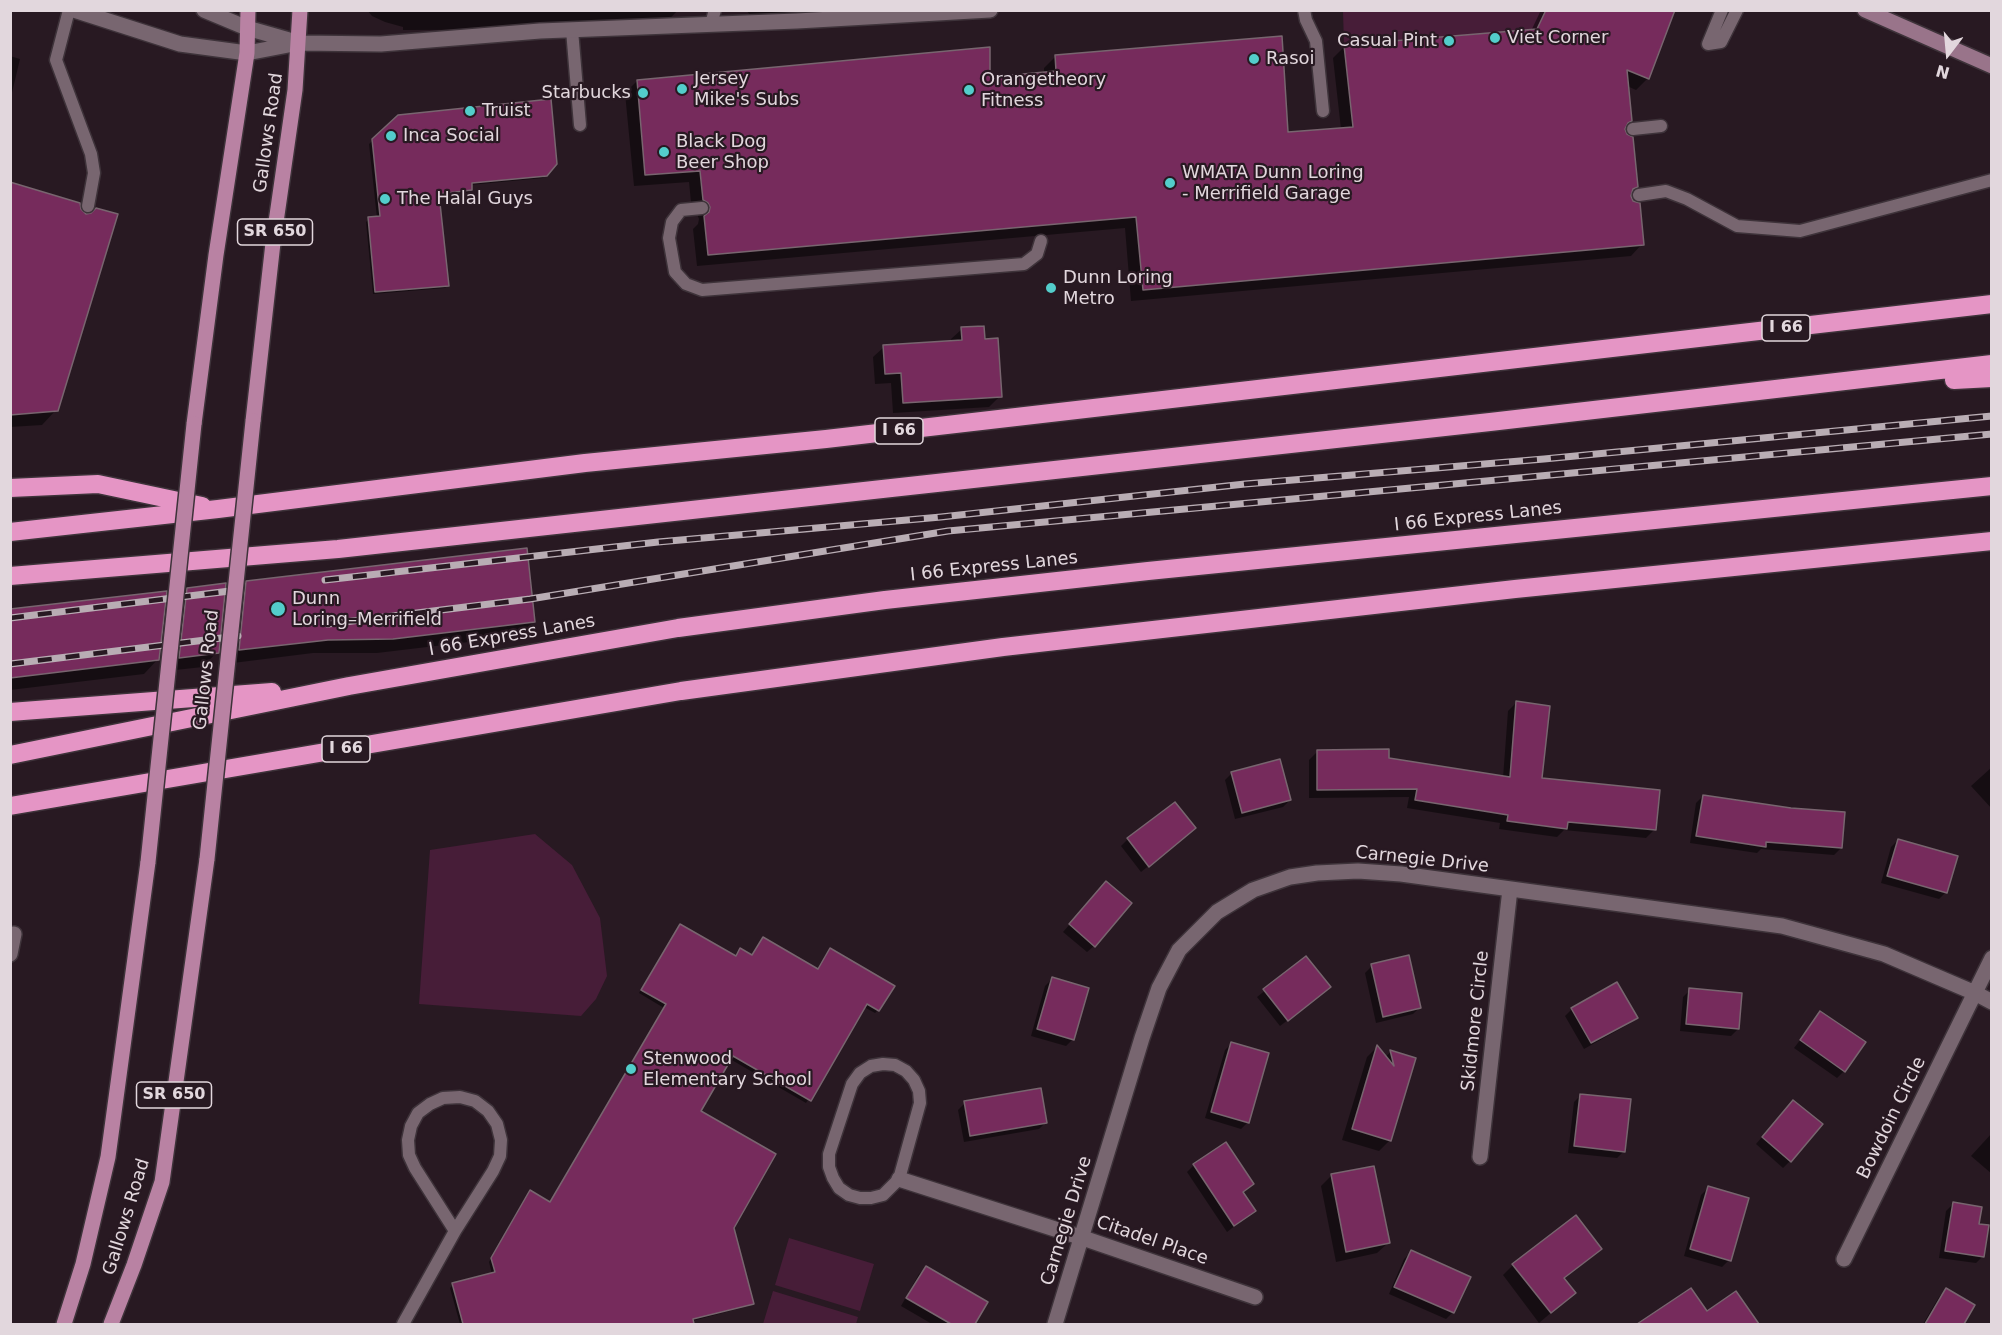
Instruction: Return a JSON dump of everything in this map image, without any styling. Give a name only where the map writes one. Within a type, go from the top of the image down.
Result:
[{"type":"highway","name":"I 66","points":[[10,532],[218,509],[585,463],[826,439],[1992,304]]},
{"type":"highway","points":[[10,576],[350,548],[1696,399],[1992,364]]},
{"type":"highway","points":[[1696,399],[1992,378]]},
{"type":"highway","points":[[10,488],[98,484],[218,509]]},
{"type":"highway","name":"I 66 Express Lanes","points":[[10,755],[349,686],[678,628],[885,600],[1148,571],[1992,486]]},
{"type":"highway","name":"I 66","points":[[10,806],[681,691],[992,648],[1515,589],[1992,541]]},
{"type":"highway","points":[[10,712],[349,686]]},
{"type":"main road","name":"Gallows Road","points":[[64,1324],[83,1264],[108,1157],[148,862],[194,424],[216,255],[247,53],[248,10]]},
{"type":"main road","name":"Gallows Road","points":[[111,1324],[135,1265],[162,1182],[207,859],[273,243],[295,90],[300,10]]},
{"type":"main road","points":[[1865,10],[1992,66]]},
{"type":"street","points":[[74,10],[180,44],[247,53],[299,43],[381,44],[713,17],[990,10]]},
{"type":"street","points":[[204,10],[248,28],[299,43]]},
{"type":"street","name":"Carnegie Drive","points":[[1055,1324],[1142,1038],[1160,988],[1179,950],[1217,912],[1253,891],[1290,877],[1358,871],[1401,874],[1782,926],[1884,954],[1992,1002]]},
{"type":"street","name":"Skidmore Circle","points":[[1480,1157],[1510,890]]},
{"type":"street","points":[[10,954],[14,934]]},
{"type":"street","name":"Bowdoin Circle","points":[[1844,1259],[1992,958]]},
{"type":"street","name":"Citadel Place","points":[[899,1179],[1083,1238],[1255,1297]]},
{"type":"lane","points":[[69,10],[56,60],[91,154],[94,173],[87,206]]},
{"type":"lane","points":[[1304,10],[1316,41],[1323,111]]},
{"type":"lane","points":[[1722,10],[1708,44],[1721,42],[1737,10]]},
{"type":"lane","points":[[572,30],[580,125]]},
{"type":"lane","points":[[1633,129],[1661,126]]},
{"type":"lane","points":[[1639,195],[1666,191],[1687,199],[1737,226],[1800,231],[1992,180]]},
{"type":"lane","points":[[702,208],[681,210],[672,222],[669,238],[675,272],[686,284],[702,290],[1024,264],[1037,254],[1041,242]]},
{"type":"lane","points":[[895,1065],[906,1071],[914,1080],[919,1091],[920,1103],[917,1118],[899,1179],[883,1195],[860,1198],[849,1195],[839,1188],[829,1167],[829,1155],[852,1084],[860,1072],[871,1066],[895,1065]]},
{"type":"lane","points":[[402,1324],[500,1156],[501,1140],[497,1124],[488,1111],[475,1101],[460,1097],[443,1098],[418,1113],[411,1126],[408,1140],[409,1155],[415,1168],[455,1231]]},
{"type":"shaded area","points":[[1343,11],[1546,11],[1537,29],[1344,45]]},
{"type":"shaded area","points":[[535,834],[572,865],[600,918],[607,976],[596,999],[581,1016],[419,1004],[430,850]]},
{"type":"shaded area","points":[[789,1238],[874,1264],[860,1311],[775,1285]]},
{"type":"shaded area","points":[[773,1291],[858,1317],[856,1324],[763,1324]]},
{"type":"building","name":"WMATA Dunn Loring - Merrifield Garage","points":[[1546,10],[1675,10],[1649,79],[1627,70],[1632,121],[1625,129],[1627,134],[1633,137],[1638,187],[1633,189],[1631,196],[1633,201],[1640,203],[1644,245],[1143,290],[1136,217],[708,255],[704,216],[709,212],[710,207],[703,200],[700,171],[645,175],[637,80],[990,47],[990,77],[1056,71],[1055,55],[1282,36],[1288,132],[1353,127],[1344,45],[1537,29]]},
{"type":"building","points":[[551,99],[557,164],[547,176],[472,183],[472,190],[439,194],[449,286],[375,292],[368,217],[380,216],[372,139],[398,115]]},
{"type":"building","points":[[10,182],[80,203],[81,209],[86,214],[96,208],[118,214],[58,411],[10,415]]},
{"type":"building","points":[[984,326],[985,339],[998,338],[1002,397],[903,403],[901,373],[885,374],[883,345],[962,340],[961,327]]},
{"type":"building","points":[[527,548],[535,622],[393,639],[328,640],[239,650],[246,581]]},
{"type":"building","points":[[226,583],[219,653],[179,658],[187,588]]},
{"type":"building","points":[[167,591],[159,660],[10,678],[10,609]]},
{"type":"building","points":[[1516,701],[1550,706],[1542,778],[1660,790],[1656,830],[1568,822],[1567,829],[1507,821],[1508,815],[1415,800],[1417,789],[1317,790],[1317,750],[1389,749],[1389,758],[1510,777]]},
{"type":"building","points":[[1280,759],[1291,800],[1242,813],[1231,772]]},
{"type":"building","points":[[1703,795],[1791,808],[1845,812],[1842,848],[1766,842],[1766,847],[1696,836]]},
{"type":"building","points":[[1175,802],[1196,828],[1149,867],[1127,838]]},
{"type":"building","points":[[1898,839],[1958,856],[1947,893],[1887,876]]},
{"type":"building","points":[[1106,881],[1132,903],[1095,947],[1069,924]]},
{"type":"building","points":[[680,924],[736,956],[740,948],[752,955],[763,937],[818,969],[830,948],[895,986],[879,1011],[867,1004],[811,1101],[733,1056],[701,1111],[776,1154],[734,1228],[754,1304],[693,1319],[694,1324],[463,1324],[452,1283],[495,1272],[491,1258],[530,1190],[550,1202],[666,1004],[641,990]]},
{"type":"building","points":[[1409,955],[1421,1008],[1383,1017],[1371,964]]},
{"type":"building","points":[[1306,956],[1331,987],[1288,1021],[1263,989]]},
{"type":"building","points":[[1052,977],[1089,988],[1074,1040],[1037,1029]]},
{"type":"building","points":[[1617,982],[1638,1018],[1591,1043],[1571,1008]]},
{"type":"building","points":[[1689,988],[1742,993],[1739,1029],[1686,1024]]},
{"type":"building","points":[[1820,1011],[1866,1042],[1845,1072],[1800,1040]]},
{"type":"building","points":[[1231,1042],[1269,1053],[1249,1123],[1211,1112]]},
{"type":"building","points":[[1377,1045],[1394,1066],[1390,1050],[1416,1058],[1391,1141],[1352,1129]]},
{"type":"building","points":[[1041,1088],[1047,1123],[970,1136],[964,1101]]},
{"type":"building","points":[[1580,1094],[1631,1099],[1625,1152],[1574,1146]]},
{"type":"building","points":[[1793,1100],[1823,1124],[1791,1162],[1762,1137]]},
{"type":"building","points":[[1226,1142],[1254,1184],[1243,1192],[1256,1211],[1234,1226],[1193,1164]]},
{"type":"building","points":[[1374,1166],[1390,1243],[1346,1252],[1331,1174]]},
{"type":"building","points":[[1708,1186],[1749,1198],[1731,1261],[1690,1249]]},
{"type":"building","points":[[1953,1202],[1982,1207],[1979,1224],[1989,1225],[1984,1257],[1945,1251]]},
{"type":"building","points":[[1576,1215],[1602,1249],[1564,1278],[1576,1293],[1551,1313],[1512,1264]]},
{"type":"building","points":[[1411,1250],[1471,1277],[1454,1313],[1394,1287]]},
{"type":"building","points":[[926,1266],[988,1302],[975,1324],[951,1324],[906,1298]]},
{"type":"building","points":[[1691,1288],[1707,1311],[1736,1291],[1759,1324],[1637,1324]]},
{"type":"building","points":[[1946,1288],[1975,1305],[1964,1324],[1925,1324]]},
{"type":"railway","points":[[325,580],[658,542],[941,517],[1245,484],[1544,459],[1992,416]]},
{"type":"railway","points":[[328,624],[530,599],[948,531],[1992,434]]},
{"type":"railway","points":[[10,618],[238,590]]},
{"type":"railway","points":[[10,664],[238,636]]},
{"type":"place","name":"Viet Corner","points":[[1495,38]]},
{"type":"place","name":"Casual Pint","points":[[1449,41]]},
{"type":"place","name":"Rasoi","points":[[1254,59]]},
{"type":"place","name":"Jersey Mike's Subs","points":[[682,89]]},
{"type":"place","name":"Orangetheory Fitness","points":[[969,90]]},
{"type":"place","name":"Starbucks","points":[[643,93]]},
{"type":"place","name":"Truist","points":[[470,111]]},
{"type":"place","name":"Inca Social","points":[[391,136]]},
{"type":"place","name":"Black Dog Beer Shop","points":[[664,152]]},
{"type":"place","name":"WMATA Dunn Loring - Merrifield Garage","points":[[1170,183]]},
{"type":"place","name":"The Halal Guys","points":[[385,199]]},
{"type":"place","name":"Dunn Loring Metro","points":[[1051,288]]},
{"type":"place","name":"Dunn Loring–Merrifield","points":[[278,609]]},
{"type":"place","name":"Stenwood Elementary School","points":[[631,1069]]}]
